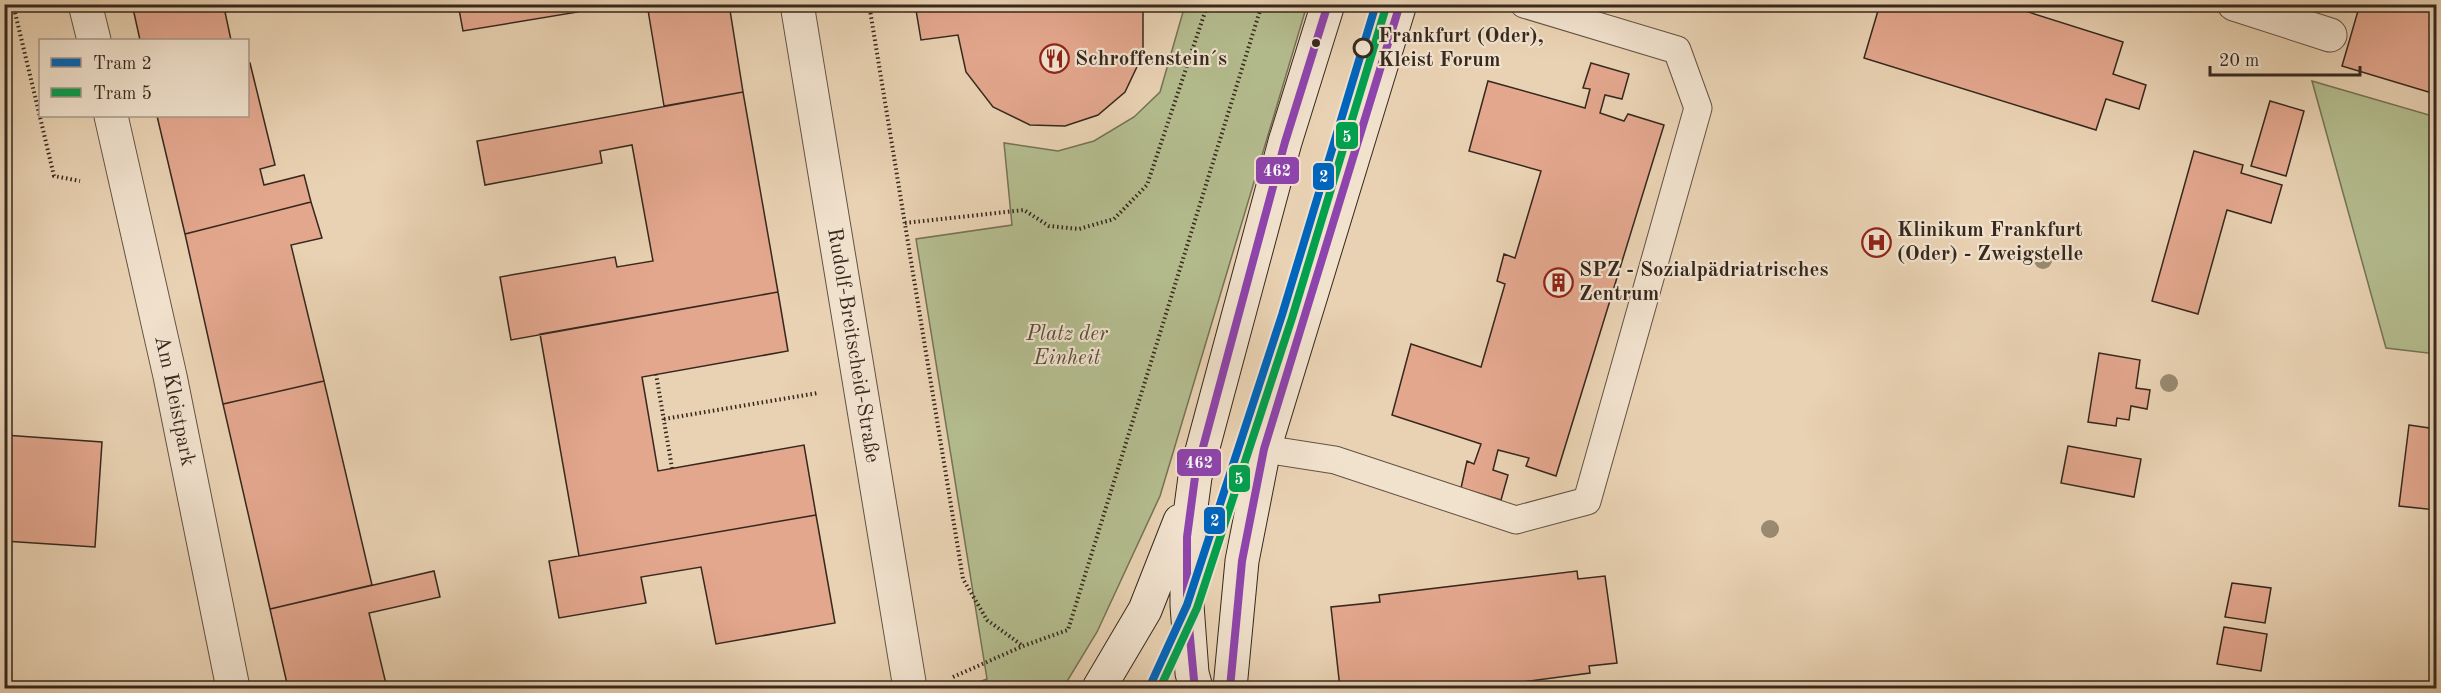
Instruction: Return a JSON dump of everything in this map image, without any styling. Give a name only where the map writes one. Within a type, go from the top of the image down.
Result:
[{"type":"street","points":[[85,4],[93,39]]},
{"type":"street","name":"Rudolf-Breitscheid-Straße","points":[[797,4],[910,688]]},
{"type":"street","points":[[1099,688],[1145,610],[1195,477],[1285,142],[1328,4]]},
{"type":"street","points":[[1230,688],[1242,561],[1264,449],[1400,4]]},
{"type":"street","points":[[2234,4],[2330,35]]},
{"type":"street","name":"Am Kleistpark","points":[[111,117],[171,376],[233,688]]},
{"type":"street","points":[[1195,477],[1187,537],[1187,605],[1192,673],[1196,688]]},
{"type":"lane","points":[[1264,449],[1335,460],[1516,520],[1587,501],[1698,108],[1677,50],[1524,4]]},
{"type":"path","points":[[13,4],[39,113]]},
{"type":"path","points":[[869,4],[963,579],[987,620],[1023,646]]},
{"type":"path","points":[[905,222],[1024,210],[1049,226],[1079,229],[1114,219],[1148,185],[1207,5],[1222,4]]},
{"type":"path","points":[[948,679],[1023,646],[1068,630],[1262,4]]},
{"type":"path","points":[[40,117],[54,176]]},
{"type":"path","points":[[656,374],[672,468]]},
{"type":"path","points":[[664,419],[828,391]]},
{"type":"green space","name":"Platz der Einheit","points":[[1185,5],[1307,5],[1160,496],[1097,632],[1063,688],[963,688],[987,679],[916,239],[1012,225],[1004,143],[1058,151],[1094,141],[1134,117],[1160,92]]},
{"type":"green space","points":[[2312,81],[2436,117],[2436,354],[2386,348]]},
{"type":"building","points":[[132,4],[237,4],[238,9],[225,12],[231,39],[140,39]]},
{"type":"building","points":[[458,4],[577,4],[578,12],[463,31]]},
{"type":"building","points":[[647,4],[729,4],[743,92],[664,106]]},
{"type":"building","points":[[915,4],[1163,4],[1143,10],[1143,54],[1125,92],[1098,115],[1065,126],[1030,125],[993,107],[966,72],[958,35],[921,40]]},
{"type":"building","points":[[1880,4],[2003,4],[2123,42],[2113,74],[2146,85],[2139,109],[2106,99],[2096,130],[1864,58]]},
{"type":"building","points":[[2360,4],[2436,4],[2435,94],[2342,66]]},
{"type":"building","points":[[250,63],[275,165],[260,169],[264,185],[304,175],[311,202],[185,234],[157,117],[249,117]]},
{"type":"building","name":"SPZ - Sozialpädriatrisches Zentrum","points":[[1591,63],[1629,74],[1622,99],[1605,95],[1600,113],[1624,121],[1628,114],[1664,125],[1556,476],[1526,466],[1529,458],[1498,450],[1493,470],[1508,475],[1501,500],[1461,488],[1467,461],[1474,464],[1481,444],[1392,415],[1411,344],[1481,367],[1505,284],[1497,281],[1504,254],[1515,258],[1541,171],[1469,151],[1488,81],[1585,108],[1590,89],[1583,88]]},
{"type":"building","points":[[743,92],[778,292],[511,340],[500,277],[615,257],[617,267],[653,261],[632,145],[600,151],[602,163],[485,185],[477,141]]},
{"type":"building","points":[[2270,101],[2304,111],[2286,176],[2251,166]]},
{"type":"building","points":[[2194,151],[2243,165],[2241,173],[2282,185],[2271,223],[2227,210],[2198,314],[2152,301]]},
{"type":"building","points":[[311,202],[322,238],[291,245],[324,381],[223,404],[185,234]]},
{"type":"building","points":[[778,292],[788,351],[642,377],[658,471],[804,445],[816,515],[579,556],[540,334]]},
{"type":"building","points":[[2099,353],[2140,360],[2136,388],[2150,390],[2147,409],[2131,406],[2129,420],[2117,418],[2116,426],[2088,422]]},
{"type":"building","points":[[324,381],[372,585],[270,609],[223,404]]},
{"type":"building","points":[[2409,425],[2436,429],[2436,510],[2399,506]]},
{"type":"building","points":[[4,435],[102,442],[95,547],[4,541]]},
{"type":"building","points":[[2068,446],[2141,459],[2134,497],[2061,483]]},
{"type":"building","points":[[816,515],[835,623],[716,644],[701,567],[641,577],[646,603],[559,618],[549,561]]},
{"type":"building","points":[[434,571],[440,597],[369,613],[387,688],[288,688],[270,609]]},
{"type":"building","points":[[1577,571],[1578,579],[1605,576],[1617,663],[1589,666],[1590,673],[1477,688],[1340,688],[1331,607],[1380,602],[1379,595]]},
{"type":"building","points":[[2232,583],[2271,588],[2265,623],[2225,617]]},
{"type":"building","points":[[2224,627],[2267,634],[2261,671],[2217,664]]},
{"type":"tram line","name":"2","points":[[1149,688],[1187,605],[1282,315],[1376,4]]},
{"type":"tram line","name":"5","points":[[1160,688],[1197,608],[1292,318],[1386,7]]},
{"type":"transit line","name":"462","points":[[1194,680],[1187,605],[1187,537],[1195,477],[1285,142],[1328,4]]},
{"type":"transit line","name":"462","points":[[1230,688],[1242,561],[1264,449],[1400,4]]},
{"type":"place","name":"Frankfurt (Oder), Kleist Forum","points":[[1363,48]]},
{"type":"place","name":"Schroffenstein´s","points":[[1054,59]]},
{"type":"place","name":"Klinikum Frankfurt (Oder) - Zweigstelle","points":[[1876,242]]},
{"type":"place","name":"SPZ - Sozialpädriatrisches Zentrum","points":[[1558,282]]}]
